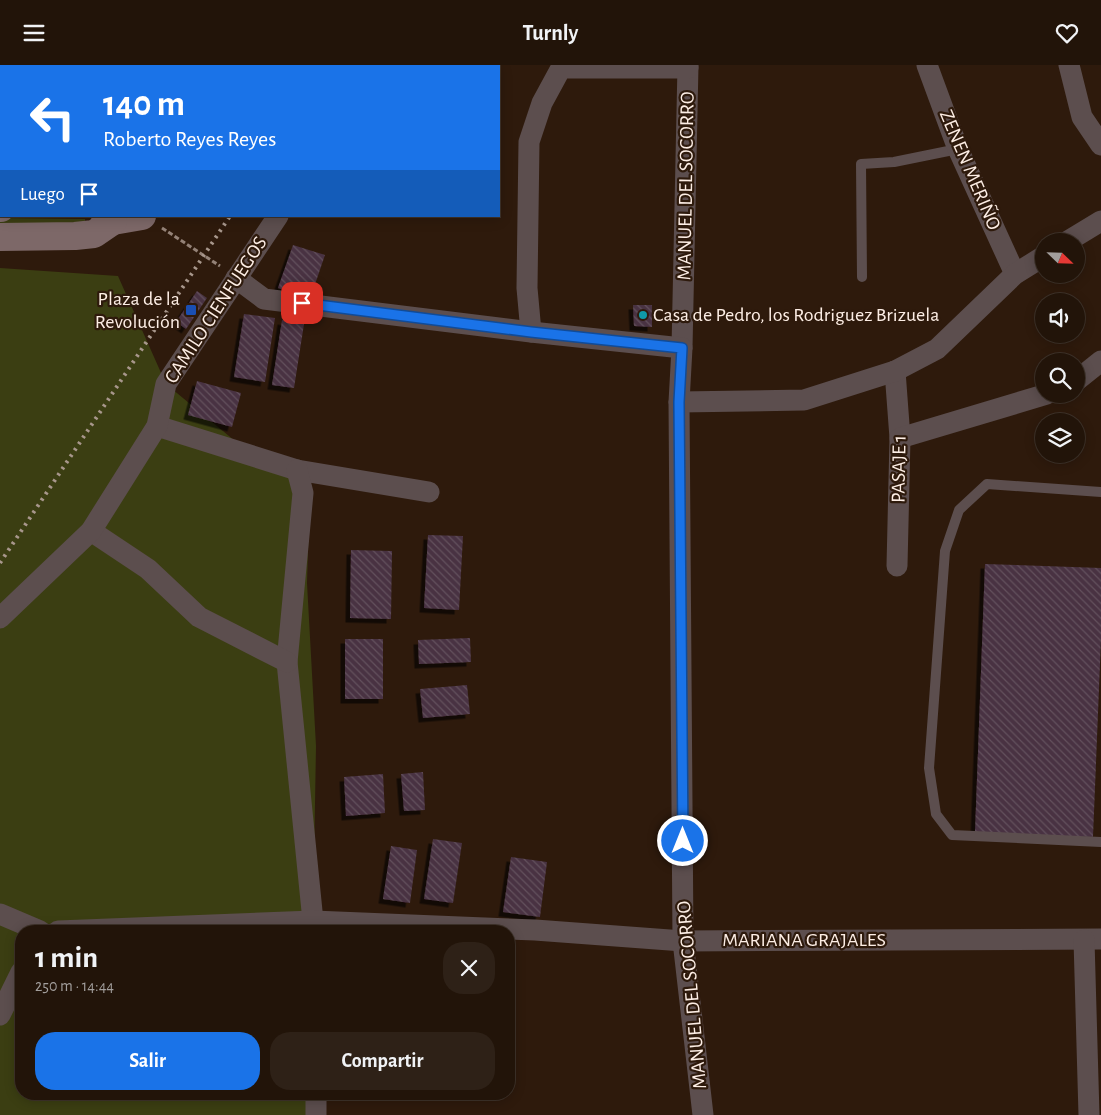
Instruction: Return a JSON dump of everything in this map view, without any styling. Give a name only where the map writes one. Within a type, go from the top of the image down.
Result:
[{"type":"main road","points":[[0,237],[94,234],[109,218],[151,221]]},
{"type":"street","name":"ZENEN MERIÑO","points":[[927,65],[958,149],[1015,274]]},
{"type":"street","points":[[1068,65],[1082,117],[1101,145]]},
{"type":"street","points":[[531,332],[527,288],[529,142],[542,103],[561,69],[688,66]]},
{"type":"street","name":"MANUEL DEL SOCORRO","points":[[688,66],[682,348],[679,402],[684,941],[703,1115]]},
{"type":"street","name":"CAMILO CIENFUEGOS","points":[[0,618],[92,531],[157,426],[166,384],[277,217]]},
{"type":"street","points":[[1081,233],[1101,221]]},
{"type":"street","points":[[679,402],[804,401],[895,371],[937,349],[1015,274],[1035,262]]},
{"type":"street","points":[[236,278],[264,299],[531,332],[682,348]]},
{"type":"street","points":[[1085,374],[1101,361]]},
{"type":"street","name":"PASAJE 1","points":[[895,371],[900,438],[897,566]]},
{"type":"street","points":[[900,438],[1035,398]]},
{"type":"street","points":[[157,426],[297,470],[429,492]]},
{"type":"street","points":[[297,470],[303,493],[286,662],[313,925]]},
{"type":"street","points":[[92,531],[148,569],[199,617],[286,662]]},
{"type":"street","points":[[0,914],[26,925]]},
{"type":"street","name":"MARIANA GRAJALES","points":[[515,930],[684,941],[1092,940]]},
{"type":"street","points":[[1089,1115],[1092,940]]},
{"type":"street","points":[[0,1015],[15,984]]},
{"type":"street","points":[[316,1100],[316,1115]]},
{"type":"lane","points":[[862,277],[861,164],[894,162],[958,149]]},
{"type":"lane","points":[[1101,491],[987,484],[959,510],[945,551],[929,768],[936,813],[952,835],[1101,842]]},
{"type":"path","points":[[151,221],[204,254],[236,278]]},
{"type":"green space","points":[[0,218],[85,219],[85,229],[0,226]]},
{"type":"green space","points":[[0,268],[118,276],[166,384],[235,441],[310,489],[307,583],[316,746],[313,921],[196,925],[15,925],[15,1100],[312,1100],[313,1115],[0,1115]]},
{"type":"building","points":[[293,245],[325,255],[310,299],[278,288]]},
{"type":"building","name":"Plaza de la Revolución","points":[[197,291],[207,298],[186,329],[176,322]]},
{"type":"building","name":"Casa de Pedro, los Rodriguez Brizuela","points":[[633,305],[652,305],[652,327],[634,326]]},
{"type":"building","points":[[244,314],[275,318],[265,382],[234,377]]},
{"type":"building","points":[[282,320],[304,324],[294,388],[272,385]]},
{"type":"building","points":[[197,381],[241,393],[232,427],[188,415]]},
{"type":"building","points":[[428,535],[463,536],[459,610],[424,608]]},
{"type":"building","points":[[351,550],[392,551],[391,619],[350,618]]},
{"type":"building","points":[[985,564],[1101,568],[1101,639],[1093,837],[975,833]]},
{"type":"building","points":[[470,638],[471,662],[419,664],[418,640]]},
{"type":"building","points":[[345,639],[383,639],[383,699],[345,699]]},
{"type":"building","points":[[467,685],[470,714],[423,718],[420,689]]},
{"type":"building","points":[[423,772],[425,810],[404,811],[401,774]]},
{"type":"building","points":[[383,774],[385,813],[346,816],[344,777]]},
{"type":"building","points":[[433,839],[462,843],[453,903],[424,899]]},
{"type":"building","points":[[391,846],[417,850],[410,903],[383,899]]},
{"type":"building","points":[[511,857],[547,862],[540,917],[503,912]]},
{"type":"railway","points":[[0,563],[229,217]]},
{"type":"place","name":"Plaza de la Revolución","points":[[191,310]]},
{"type":"place","name":"Casa de Pedro, los Rodriguez Brizuela","points":[[643,315]]},
{"type":"route","points":[[302,303],[531,332],[682,348],[679,402],[683,841]]}]
